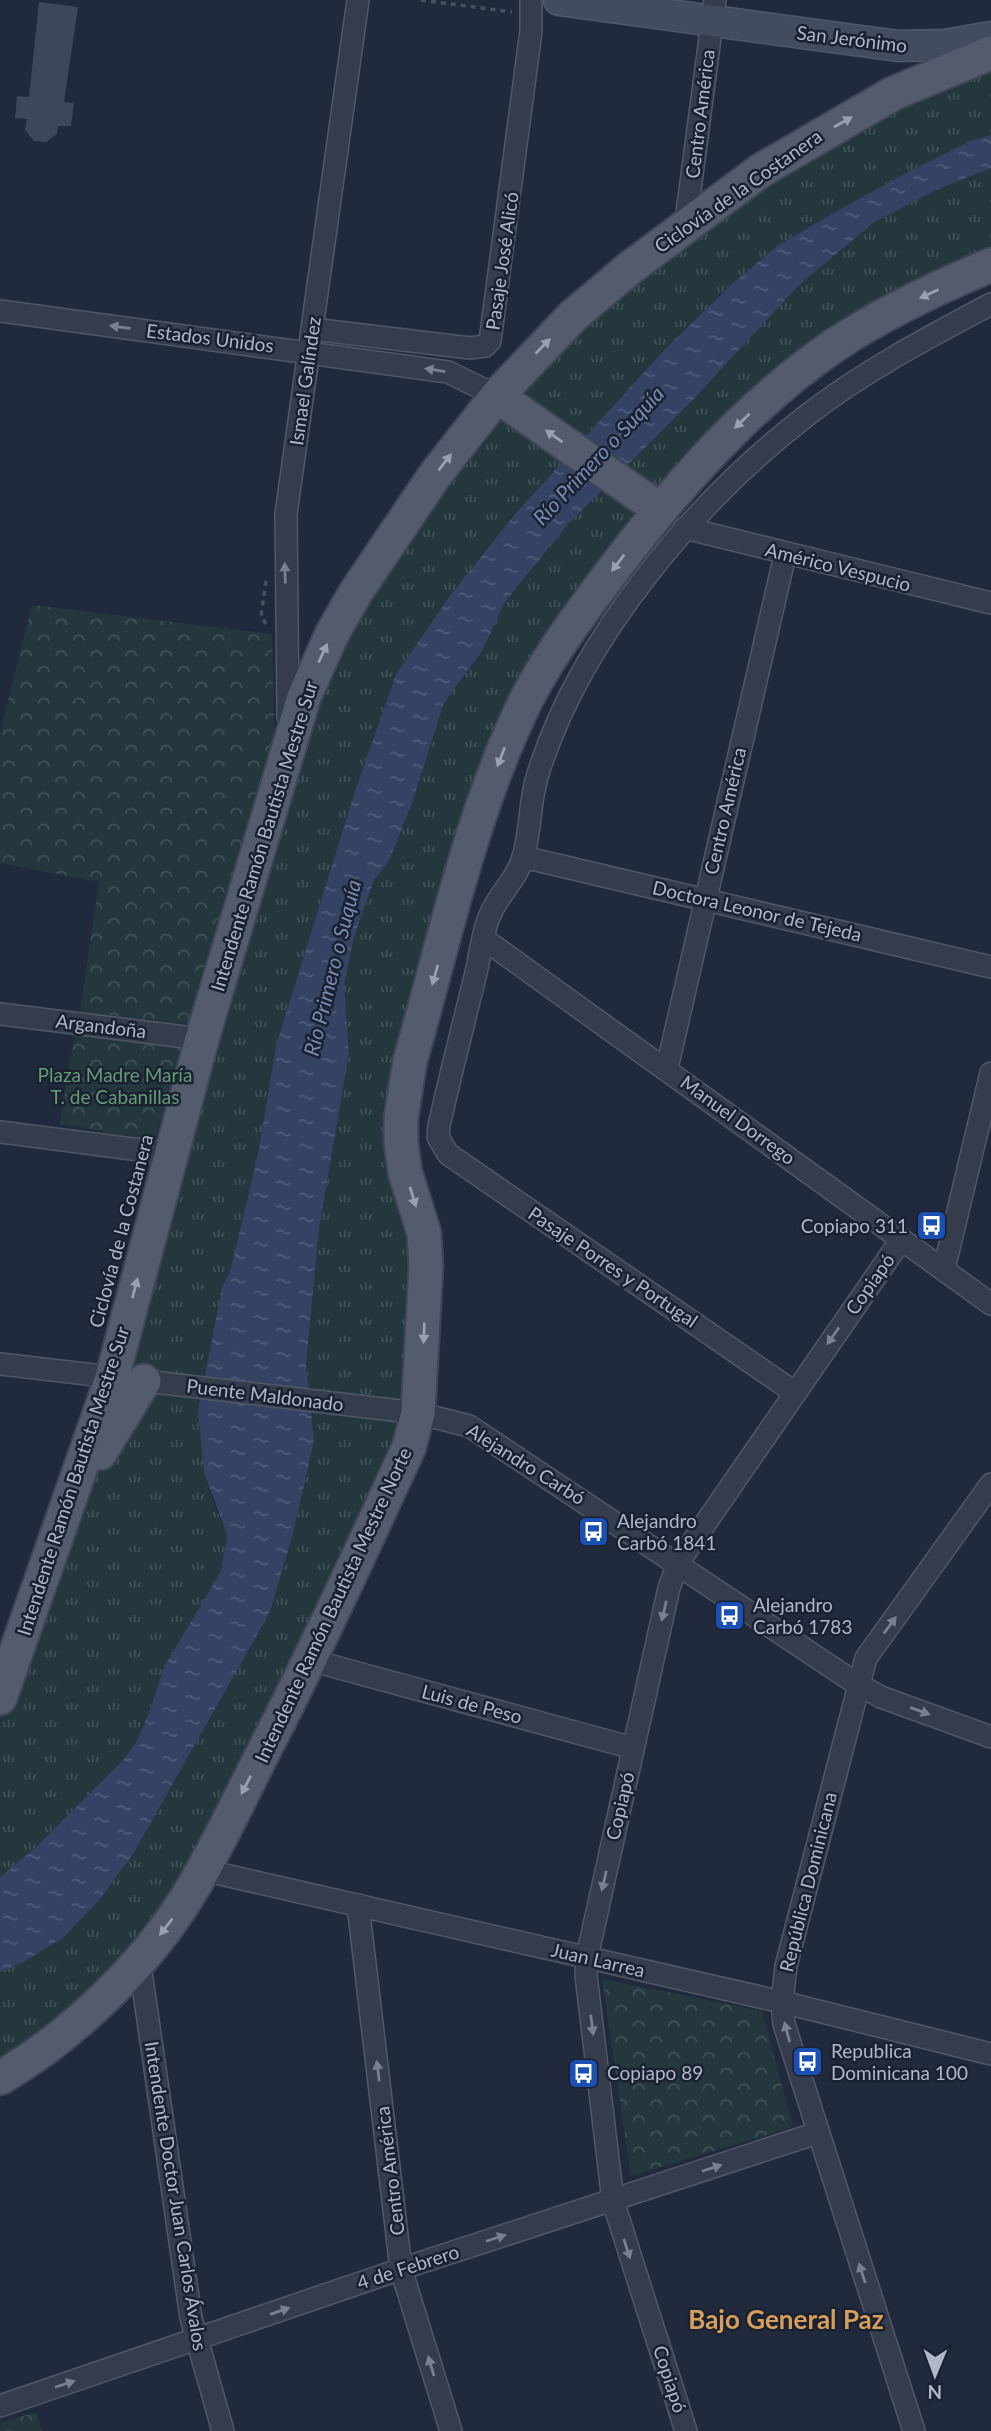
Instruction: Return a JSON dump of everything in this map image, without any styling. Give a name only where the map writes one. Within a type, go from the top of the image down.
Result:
[{"type":"main road","name":"San Jerónimo","points":[[559,0],[926,27],[991,17]]},
{"type":"main road","name":"San Jerónimo","points":[[714,10],[898,46],[945,45],[991,37]]},
{"type":"main road","name":"Intendente Ramón Bautista Mestre Sur","points":[[0,1698],[111,1378],[202,1039],[283,763],[315,670],[356,592],[435,475],[506,402],[573,316],[630,268],[760,171],[894,93],[991,52]]},
{"type":"main road","name":"Intendente Ramón Bautista Mestre Norte","points":[[0,2078],[35,2057],[80,2021],[172,1919],[204,1870],[310,1660],[409,1447],[418,1413],[426,1265],[424,1233],[405,1172],[401,1142],[401,1118],[410,1061],[480,817],[518,717],[552,654],[672,519],[742,420],[836,344],[913,301],[991,265]]},
{"type":"main road","points":[[506,402],[672,519]]},
{"type":"main road","points":[[68,1506],[157,1382]]},
{"type":"street","name":"Ismael Galíndez","points":[[283,763],[289,696],[285,533],[358,0]]},
{"type":"street","name":"Pasaje José Alicó","points":[[312,329],[470,348],[485,346],[490,341],[531,31],[531,0]]},
{"type":"street","name":"Centro América","points":[[685,228],[714,10]]},
{"type":"street","points":[[484,939],[489,916],[515,878],[523,857],[536,778],[587,664],[643,580],[672,519],[809,414],[892,358],[991,304]]},
{"type":"street","name":"Estados Unidos","points":[[0,311],[448,372],[506,402]]},
{"type":"street","name":"Américo Vespucio","points":[[672,519],[785,555],[991,603]]},
{"type":"street","name":"Centro América","points":[[667,1068],[785,555]]},
{"type":"street","name":"Doctora Leonor de Tejeda","points":[[523,857],[991,967]]},
{"type":"street","name":"Manuel Dorrego","points":[[484,939],[667,1068],[991,1304]]},
{"type":"street","name":"Pasaje Porres y Portugal","points":[[484,939],[438,1137],[447,1154],[794,1392]]},
{"type":"street","name":"Argandoña","points":[[0,1014],[202,1039]]},
{"type":"street","points":[[944,1269],[991,1073]]},
{"type":"street","points":[[0,1132],[171,1154]]},
{"type":"street","name":"Copiapó","points":[[686,2431],[613,2201],[586,1975],[587,1957],[669,1588],[678,1563],[901,1240]]},
{"type":"street","name":"Puente Maldonado","points":[[0,1364],[418,1413]]},
{"type":"street","name":"Alejandro Carbó","points":[[418,1413],[446,1417],[469,1426],[857,1684],[881,1697],[991,1737]]},
{"type":"street","name":"República Dominicana","points":[[914,2431],[817,2133],[784,2024],[782,2002],[786,1966],[857,1684],[866,1658],[991,1484]]},
{"type":"street","name":"Luis de Peso","points":[[310,1660],[633,1748]]},
{"type":"street","name":"Juan Larrea","points":[[204,1870],[782,2002],[991,2054]]},
{"type":"street","name":"Centro América","points":[[358,1905],[401,2269],[451,2431]]},
{"type":"street","name":"Intendente Doctor Juan Carlos Ávalos","points":[[139,1958],[195,2340],[223,2431]]},
{"type":"street","name":"4 de Febrero","points":[[0,2406],[401,2269],[817,2133]]},
{"type":"path","points":[[270,630],[261,615],[264,584],[266,580],[275,581]]},
{"type":"green space","points":[[991,53],[991,135],[970,141],[842,208],[777,246],[732,284],[664,350],[515,514],[449,597],[396,674],[354,794],[276,1046],[258,1154],[231,1268],[222,1288],[212,1499],[227,1535],[221,1571],[164,1667],[136,1743],[123,1760],[35,1848],[0,1877],[0,1698],[304,697],[435,475],[685,228]]},
{"type":"green space","points":[[991,168],[991,265],[785,383],[552,654],[410,1061],[405,1172],[418,1413],[188,1896],[0,2078],[0,1972],[22,1963],[99,1900],[133,1854],[270,1612],[294,1530],[314,1441],[306,1366],[319,1229],[349,1053],[344,985],[354,937],[374,880],[389,861],[412,803],[444,703],[482,651],[505,602],[568,524],[691,402],[796,287],[873,223],[936,190]]},
{"type":"green space","points":[[32,605],[272,634],[275,763],[188,1024],[80,1012],[99,882],[0,863],[0,733]]},
{"type":"green space","name":"Plaza Madre María T. de Cabanillas","points":[[75,1032],[187,1048],[153,1142],[60,1123]]},
{"type":"green space","points":[[602,1979],[762,2011],[793,2127],[631,2176]]},
{"type":"green space","points":[[36,2412],[42,2431],[0,2431],[0,2423]]},
{"type":"water","name":"Río Primero o Suquía","points":[[991,135],[991,168],[936,190],[873,223],[797,287],[691,402],[568,524],[505,602],[482,651],[444,703],[412,803],[389,861],[374,880],[354,937],[344,985],[349,1053],[319,1229],[306,1365],[314,1441],[294,1530],[270,1612],[133,1854],[99,1900],[64,1937],[22,1963],[0,1972],[0,1877],[35,1848],[123,1760],[136,1743],[164,1667],[221,1571],[227,1535],[204,1472],[198,1411],[222,1288],[231,1268],[258,1154],[276,1046],[354,794],[396,674],[449,597],[515,514],[664,350],[732,284],[777,246],[842,208],[970,141]]},
{"type":"building","points":[[39,2],[78,7],[64,102],[74,103],[71,126],[58,126],[57,134],[46,142],[34,141],[25,130],[27,119],[15,118],[17,96],[29,97]]},
{"type":"place","name":"Copiapo 311","points":[[931,1226]]},
{"type":"place","name":"Alejandro Carbó 1841","points":[[594,1532]]},
{"type":"place","name":"Alejandro Carbó 1783","points":[[730,1616]]},
{"type":"place","name":"Republica Dominicana 100","points":[[808,2062]]},
{"type":"place","name":"Copiapo 89","points":[[584,2073]]},
{"type":"district","name":"Bajo General Paz","points":[[786,2320]]}]
